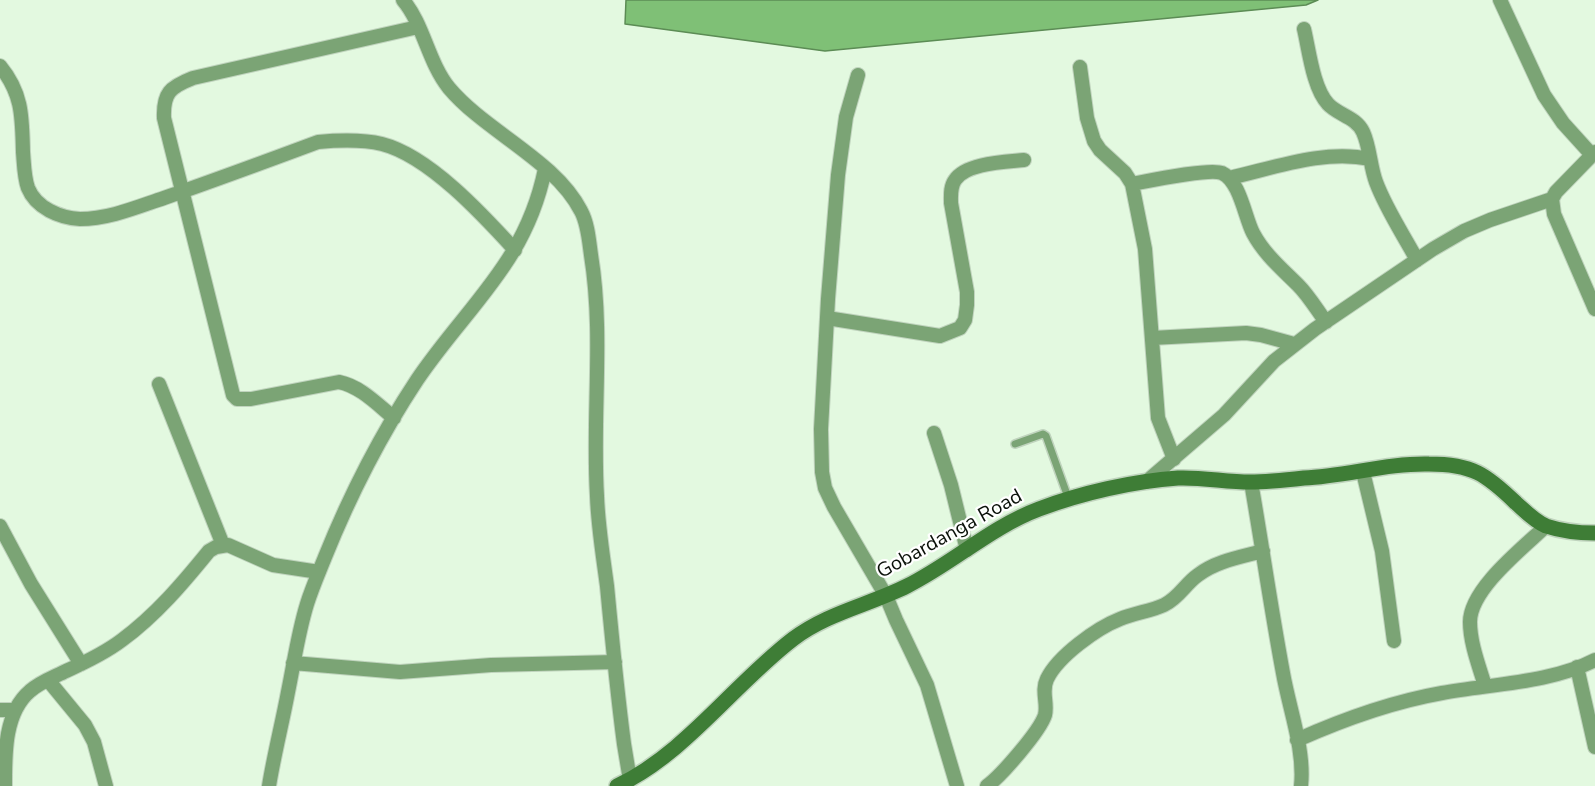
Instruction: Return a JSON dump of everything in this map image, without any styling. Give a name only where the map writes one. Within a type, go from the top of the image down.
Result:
[{"type":"main road","name":"Gobardanga Road","points":[[623,783],[656,763],[794,638],[830,617],[886,596],[921,579],[1020,517],[1069,500],[1146,482],[1180,478],[1251,482],[1363,472],[1408,464],[1446,464],[1469,468],[1483,474],[1532,518],[1546,526],[1580,533],[1595,533]]},
{"type":"street","points":[[403,0],[441,76],[450,89],[482,119],[545,169],[573,197],[583,214],[596,294],[597,495],[624,744],[623,783]]},
{"type":"street","points":[[1500,0],[1544,95],[1563,123],[1594,154],[1556,192],[1552,199],[1554,214],[1595,309]]},
{"type":"street","points":[[394,418],[360,391],[339,382],[251,399],[237,399],[233,395],[164,118],[164,104],[166,95],[181,83],[194,78],[418,27]]},
{"type":"street","points":[[1304,29],[1318,87],[1323,98],[1328,105],[1358,125],[1363,132],[1376,181],[1384,200],[1417,260]]},
{"type":"street","points":[[0,66],[12,81],[18,99],[28,187],[34,198],[44,207],[68,218],[90,218],[118,213],[318,142],[366,141],[385,145],[419,162],[478,210],[515,250]]},
{"type":"street","points":[[1080,67],[1088,125],[1094,141],[1100,150],[1125,173],[1132,184],[1144,249],[1158,418],[1174,459]]},
{"type":"street","points":[[858,75],[841,142],[827,318],[821,429],[822,472],[825,488],[834,507],[886,596],[927,685],[957,786]]},
{"type":"street","points":[[1229,178],[1322,157],[1357,156],[1370,159]]},
{"type":"street","points":[[827,318],[940,336],[960,328],[965,320],[968,305],[951,203],[951,192],[955,180],[970,169],[1024,159]]},
{"type":"street","points":[[269,786],[305,611],[350,497],[394,418],[423,372],[494,282],[515,250],[529,223],[539,196],[545,169]]},
{"type":"street","points":[[1132,184],[1215,172],[1222,173],[1229,178],[1240,197],[1257,241],[1275,263],[1300,287],[1326,322]]},
{"type":"street","points":[[1146,482],[1224,416],[1259,376],[1294,344],[1417,260],[1472,227],[1552,199]]},
{"type":"street","points":[[1152,338],[1246,333],[1261,334],[1294,344]]},
{"type":"street","points":[[159,384],[223,545]]},
{"type":"street","points":[[934,433],[951,485],[967,550]]},
{"type":"street","points":[[1363,472],[1382,551],[1394,641]]},
{"type":"street","points":[[1251,482],[1283,674],[1297,740],[1301,786]]},
{"type":"street","points":[[0,526],[31,584],[81,664]]},
{"type":"street","points":[[1485,686],[1471,636],[1470,611],[1477,598],[1505,565],[1546,526]]},
{"type":"street","points":[[5,786],[8,736],[15,710],[29,691],[101,654],[131,633],[163,604],[209,551],[223,545],[233,546],[273,565],[319,572]]},
{"type":"street","points":[[987,786],[1005,769],[1039,727],[1045,714],[1043,689],[1047,678],[1075,648],[1110,624],[1173,600],[1181,594],[1188,583],[1208,568],[1263,551]]},
{"type":"street","points":[[1297,740],[1358,715],[1387,706],[1438,694],[1539,678],[1595,660]]},
{"type":"street","points":[[293,663],[411,672],[491,665],[615,662]]},
{"type":"street","points":[[1576,667],[1595,747]]},
{"type":"street","points":[[48,680],[85,725],[94,742],[106,786]]},
{"type":"street","points":[[0,710],[15,710]]},
{"type":"lane","points":[[1015,444],[1046,435],[1069,500]]},
{"type":"shaded area","points":[[626,0],[1318,0],[1306,5],[825,51],[625,24]]}]
